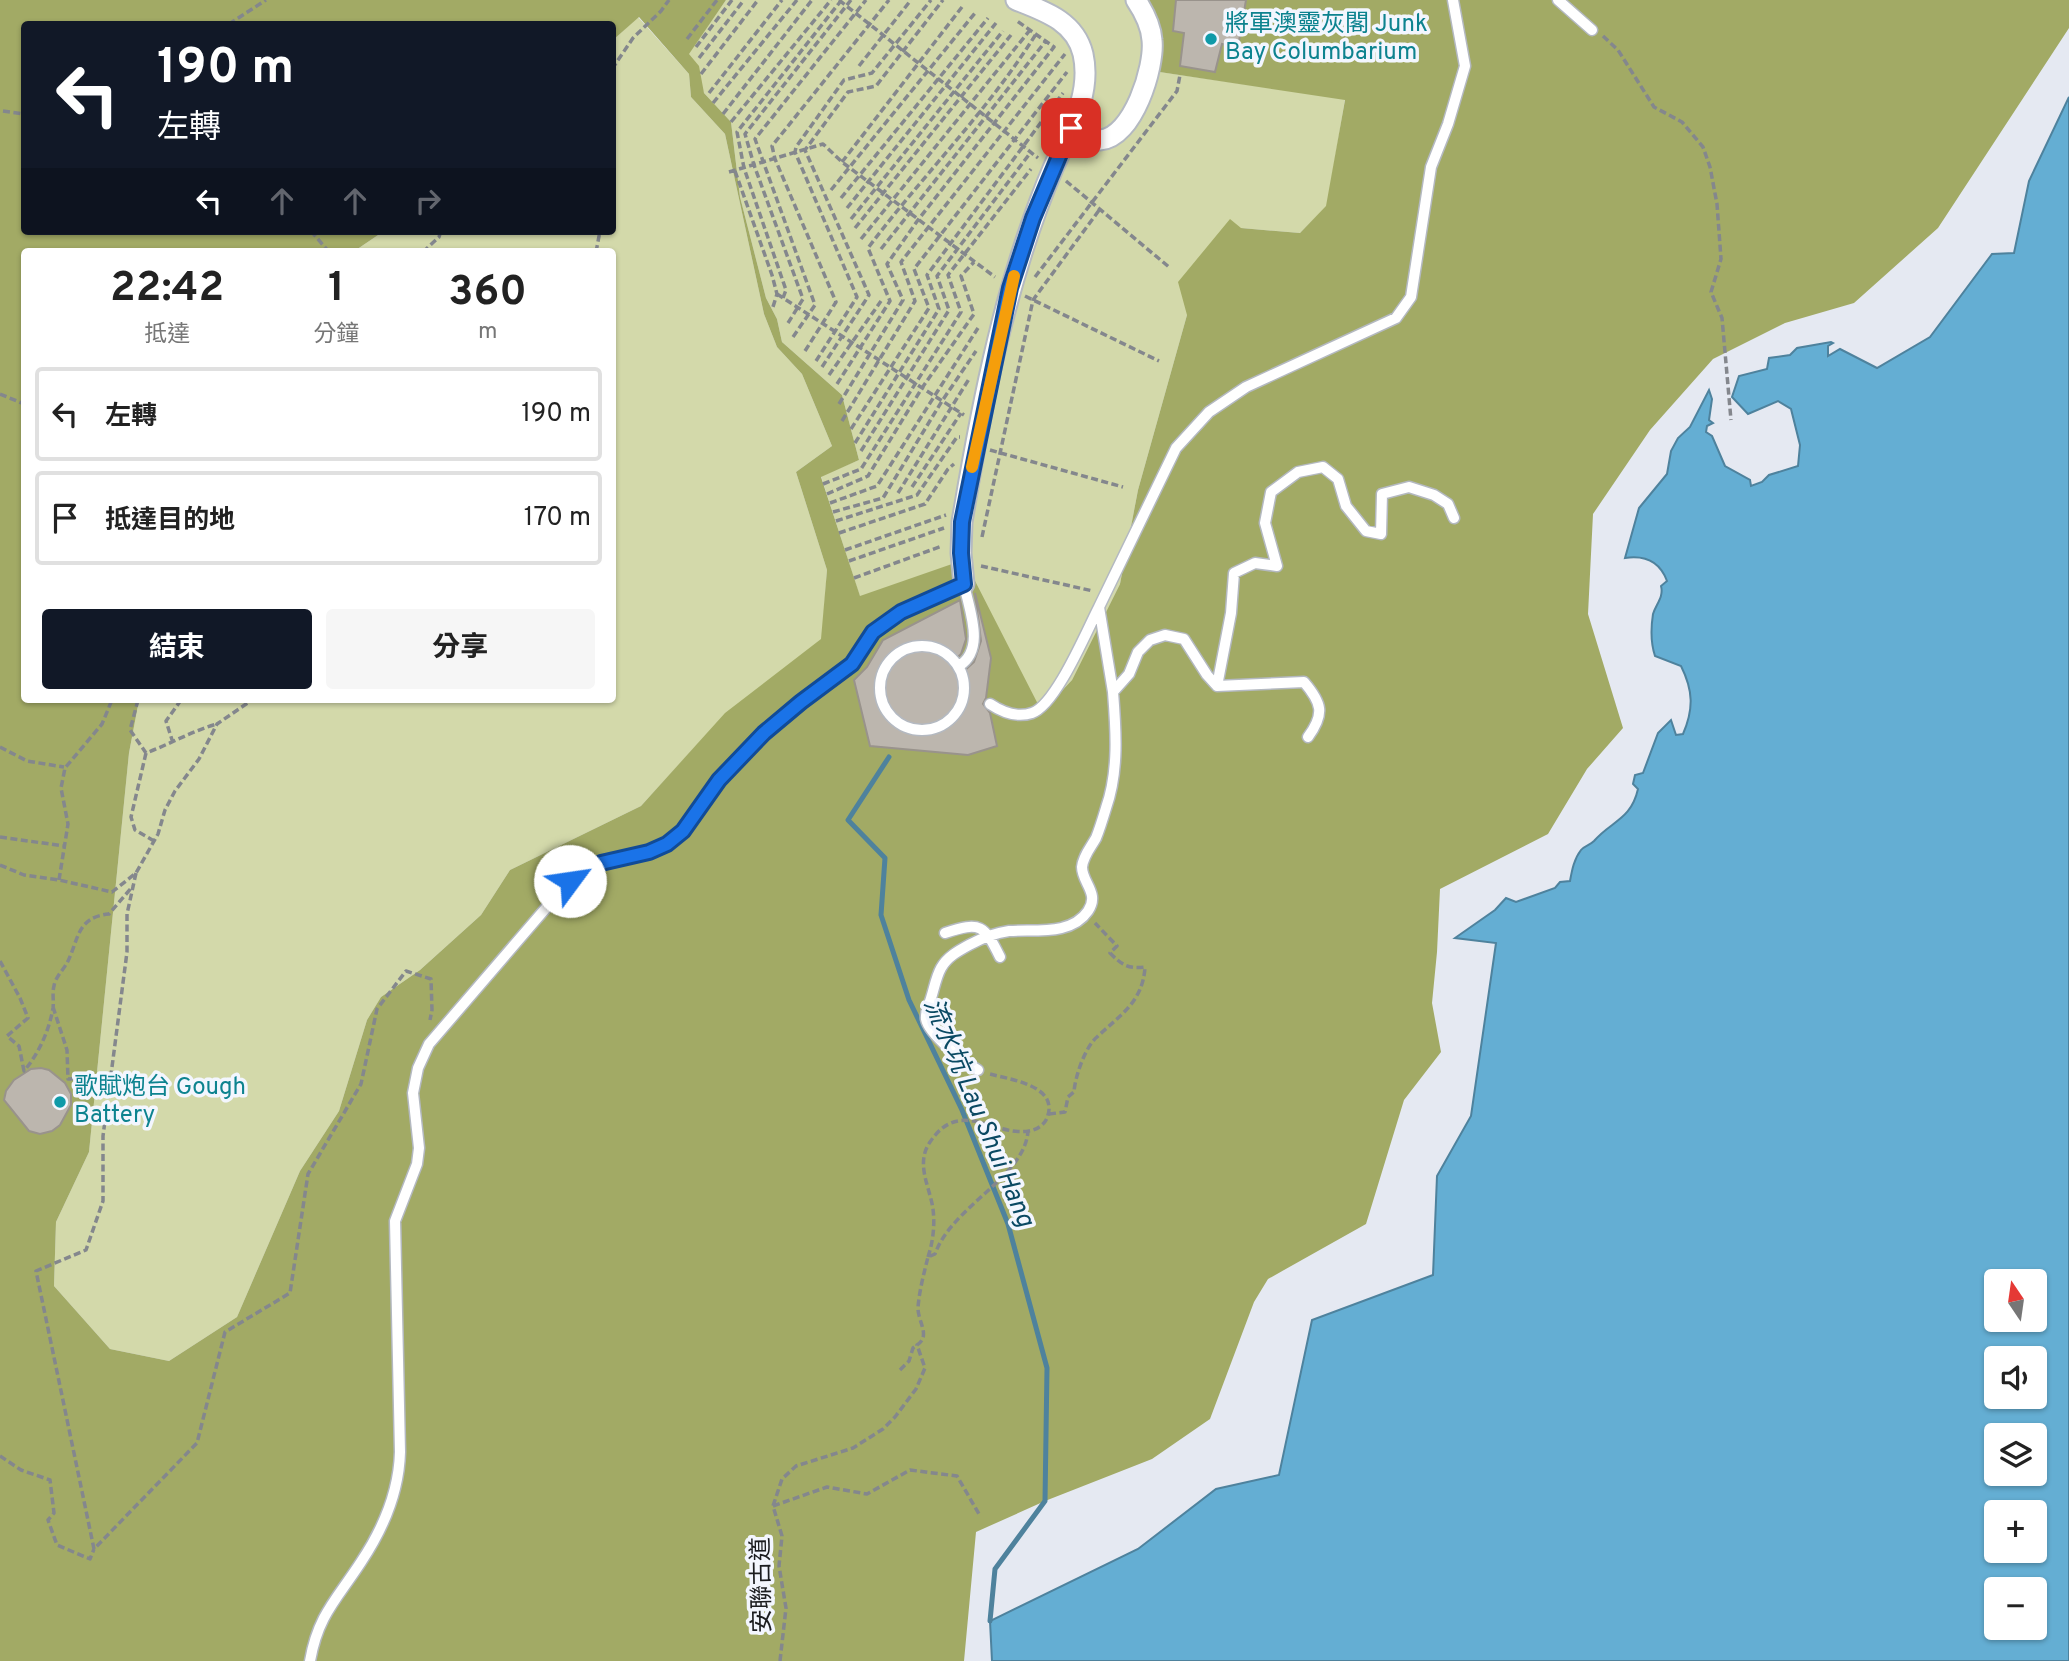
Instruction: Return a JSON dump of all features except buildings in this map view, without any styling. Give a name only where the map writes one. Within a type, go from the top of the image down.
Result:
[{"type":"street","points":[[1071,128],[1090,139],[1104,140],[1123,126],[1137,104],[1148,78],[1152,54],[1150,30],[1136,0]]},
{"type":"street","points":[[964,584],[967,528],[978,438],[1046,164],[1071,128],[1081,104],[1086,81],[1082,53],[1073,32],[1050,14],[1013,8]]},
{"type":"lane","points":[[990,705],[1013,715],[1033,713],[1049,699],[1068,668],[1176,448],[1209,412],[1246,387],[1396,318],[1411,297],[1431,167],[1448,124],[1465,66],[1453,0]]},
{"type":"lane","points":[[1558,0],[1592,30]]},
{"type":"lane","points":[[1217,686],[1231,613],[1234,573],[1255,563],[1277,566],[1265,523],[1271,492],[1298,472],[1323,467],[1339,479],[1346,506],[1366,531],[1381,534],[1382,494],[1409,487],[1448,503],[1454,518]]},
{"type":"lane","points":[[310,1661],[324,1615],[375,1539],[393,1497],[399,1473],[395,1221],[412,1180],[418,1156],[413,1093],[424,1054],[443,1026],[564,887],[601,863],[649,852],[667,844],[683,831],[719,780],[764,733],[852,664],[873,632],[901,612],[964,584],[974,641],[973,652],[967,661],[959,666]]},
{"type":"lane","points":[[978,1070],[931,1030],[926,1020],[942,968],[959,950],[989,935],[1010,931],[1057,930],[1087,913],[1093,902],[1092,889],[1082,869],[1084,858],[1095,839],[1108,803],[1115,765],[1116,730],[1113,692],[1098,607]]},
{"type":"lane","points":[[1113,692],[1129,674],[1138,652],[1150,640],[1165,635],[1184,639],[1217,686]]},
{"type":"lane","points":[[919,646],[932,647],[943,652],[959,666],[964,681],[962,702],[951,719],[942,725],[922,730],[912,729],[902,725],[887,712],[881,700],[881,675],[896,655],[919,646]]},
{"type":"lane","points":[[1217,686],[1304,682],[1318,698],[1319,722],[1308,737]]},
{"type":"lane","points":[[945,933],[980,927],[989,935],[1000,957]]},
{"type":"path","points":[[234,21],[266,0]]},
{"type":"path","points":[[616,63],[633,38],[669,0]]},
{"type":"path","points":[[687,39],[717,0]]},
{"type":"path","points":[[696,47],[732,0]]},
{"type":"path","points":[[699,58],[744,0]]},
{"type":"path","points":[[701,74],[758,0]]},
{"type":"path","points":[[709,93],[782,0]]},
{"type":"path","points":[[713,103],[797,0]]},
{"type":"path","points":[[723,114],[812,0]]},
{"type":"path","points":[[731,122],[831,0]]},
{"type":"path","points":[[788,323],[803,299],[745,134],[851,0]]},
{"type":"path","points":[[793,337],[815,304],[755,139],[866,0]]},
{"type":"path","points":[[806,351],[836,302],[775,159],[772,146],[889,0]]},
{"type":"path","points":[[859,66],[911,0]]},
{"type":"path","points":[[816,361],[857,297],[795,152],[796,147],[844,80],[872,74],[931,0]]},
{"type":"path","points":[[805,149],[848,92],[876,86],[943,0]]},
{"type":"path","points":[[783,298],[786,290],[744,168],[737,132],[840,1],[1046,164],[1169,267]]},
{"type":"path","points":[[842,163],[962,7]]},
{"type":"path","points":[[839,404],[904,300],[887,264],[918,220],[1054,47],[1030,30],[1013,8]]},
{"type":"path","points":[[831,190],[975,13]]},
{"type":"path","points":[[841,198],[988,18]]},
{"type":"path","points":[[847,208],[996,23]]},
{"type":"path","points":[[861,239],[1030,30]]},
{"type":"path","points":[[851,219],[1003,31]]},
{"type":"path","points":[[837,384],[891,301],[868,248],[979,111],[1036,34]]},
{"type":"path","points":[[855,228],[1012,35]]},
{"type":"path","points":[[1606,38],[1618,50],[1654,107],[1687,127],[1703,147],[1707,157],[1717,204],[1721,259],[1711,292],[1722,318],[1731,420]]},
{"type":"path","points":[[881,249],[1046,41]]},
{"type":"path","points":[[842,421],[915,301],[901,262],[1070,48]]},
{"type":"path","points":[[851,429],[929,307],[914,269],[1072,64]]},
{"type":"path","points":[[1016,291],[1092,203],[1177,92],[1181,75]]},
{"type":"path","points":[[855,443],[939,309],[927,275],[1063,93]]},
{"type":"path","points":[[3,111],[21,114]]},
{"type":"path","points":[[729,172],[823,144],[842,163],[1016,291],[1159,362]]},
{"type":"path","points":[[805,149],[869,295],[822,367]]},
{"type":"path","points":[[862,451],[949,310],[937,276],[1031,152]]},
{"type":"path","points":[[823,484],[861,469],[961,312],[947,275],[1046,164]]},
{"type":"path","points":[[735,171],[776,294],[772,310]]},
{"type":"path","points":[[854,578],[967,528],[998,453],[1033,300],[1100,209]]},
{"type":"path","points":[[427,248],[440,235]]},
{"type":"path","points":[[827,494],[868,476],[922,388],[974,314],[961,276],[974,262]]},
{"type":"path","points":[[776,294],[961,413],[978,438],[998,453],[1123,487]]},
{"type":"path","points":[[829,375],[881,301]]},
{"type":"path","points":[[830,503],[877,486],[978,328]]},
{"type":"path","points":[[832,512],[883,498],[979,346]]},
{"type":"path","points":[[898,493],[969,379]]},
{"type":"path","points":[[0,394],[21,403]]},
{"type":"path","points":[[912,487],[961,413]]},
{"type":"path","points":[[836,521],[917,495],[957,437],[978,438]]},
{"type":"path","points":[[839,533],[925,505],[948,469],[978,438]]},
{"type":"path","points":[[845,550],[967,528]]},
{"type":"path","points":[[849,561],[967,528]]},
{"type":"path","points":[[981,566],[1094,592]]},
{"type":"path","points":[[59,880],[68,824],[61,788],[65,768],[102,724],[111,703]]},
{"type":"path","points":[[136,703],[130,730],[146,753],[131,817],[135,831],[154,841]]},
{"type":"path","points":[[173,743],[166,721],[179,703]]},
{"type":"path","points":[[146,753],[173,743],[193,730],[217,723],[247,703]]},
{"type":"path","points":[[94,1549],[36,1270],[86,1250],[103,1201],[103,1136],[127,953],[127,914],[136,873],[154,841],[174,790],[199,759],[217,723]]},
{"type":"path","points":[[0,747],[27,761],[65,768]]},
{"type":"path","points":[[0,836],[65,846]]},
{"type":"path","points":[[0,865],[24,875],[112,892],[136,873]]},
{"type":"path","points":[[0,961],[20,998],[27,1018],[7,1036],[19,1046],[24,1071],[36,1056],[45,1035],[53,1007],[54,984],[68,961],[81,927],[96,915],[108,914],[134,885]]},
{"type":"path","points":[[1049,1114],[1065,1112],[1069,1097],[1074,1092],[1075,1077],[1094,1038],[1132,1005],[1142,991],[1145,979],[1145,967],[1132,969],[1122,965],[1110,953],[1117,946],[1087,913]]},
{"type":"path","points":[[0,1457],[21,1470],[50,1480],[54,1513],[48,1520],[57,1545],[90,1559],[94,1549],[197,1443],[225,1332],[290,1293],[308,1174],[361,1084],[377,1009],[406,971],[430,979],[432,1010],[424,1054]]},
{"type":"path","points":[[53,1007],[67,1050],[68,1079],[111,1077]]},
{"type":"path","points":[[928,1257],[934,1231],[933,1210],[923,1173],[923,1158],[928,1144],[936,1134],[957,1122],[977,1120],[1018,1131],[1028,1131],[1038,1128],[1049,1114],[1049,1105],[1039,1090],[978,1070]]},
{"type":"path","name":"安聯古道","points":[[780,1661],[786,1608],[779,1566],[782,1536],[773,1506],[782,1479],[796,1466],[853,1448],[883,1429],[895,1418],[916,1389],[925,1368],[917,1345],[922,1342],[924,1336],[918,1309],[928,1257],[935,1254],[939,1242],[957,1218],[1014,1164],[1027,1142],[1028,1131]]},
{"type":"path","points":[[900,1370],[909,1361],[912,1348],[917,1345]]},
{"type":"path","points":[[773,1506],[827,1487],[867,1494],[909,1470],[957,1476],[979,1514]]},
{"type":"green space","points":[[0,0],[726,0],[689,54],[699,66],[704,93],[731,122],[740,197],[766,298],[777,319],[782,342],[842,395],[859,460],[821,477],[860,596],[952,564],[973,577],[1042,712],[1072,680],[1120,584],[1138,490],[1187,315],[1178,282],[1230,219],[1241,228],[1300,233],[1326,206],[1345,100],[1153,71],[1135,0],[2069,0],[2069,28],[1938,228],[1854,303],[1785,323],[1713,359],[1650,430],[1593,514],[1588,614],[1623,728],[1587,769],[1548,834],[1440,889],[1432,1003],[1441,1052],[1404,1100],[1366,1224],[1268,1279],[1254,1302],[1210,1419],[1152,1459],[1045,1501],[976,1532],[964,1661],[0,1661]]},
{"type":"green space","points":[[726,0],[1135,0],[1153,71],[1345,99],[1327,206],[1300,233],[1241,228],[1187,315],[1138,490],[1120,584],[1072,680],[1042,712],[952,565],[860,597],[821,476],[859,460],[842,395],[782,342],[777,319],[766,298],[740,197],[731,122],[704,93],[688,54]]},
{"type":"green space","points":[[638,17],[689,74],[691,97],[725,134],[764,314],[777,347],[802,374],[832,446],[796,472],[827,570],[822,639],[725,714],[641,806],[510,870],[481,915],[420,970],[381,997],[367,1020],[339,1111],[300,1171],[237,1317],[169,1361],[110,1349],[54,1286],[56,1222],[89,1152],[129,753],[138,703],[616,703],[616,248],[359,248],[378,235],[616,235],[616,37]]},
{"type":"water","points":[[2069,97],[2069,1661],[992,1661],[990,1621],[1138,1549],[1216,1489],[1279,1475],[1312,1320],[1433,1275],[1437,1176],[1471,1116],[1496,943],[1455,938],[1495,910],[1506,898],[1516,902],[1555,888],[1560,882],[1570,881],[1581,850],[1631,807],[1638,789],[1633,784],[1635,775],[1643,773],[1658,733],[1671,720],[1676,735],[1683,734],[1691,700],[1688,683],[1681,666],[1655,656],[1652,641],[1653,614],[1661,597],[1661,586],[1667,581],[1651,561],[1625,558],[1639,508],[1667,474],[1671,451],[1678,438],[1690,427],[1709,390],[1712,399],[1709,420],[1713,423],[1707,426],[1706,432],[1712,436],[1725,466],[1750,480],[1751,486],[1762,482],[1769,475],[1798,466],[1800,445],[1791,409],[1778,401],[1748,414],[1732,397],[1739,376],[1767,369],[1769,358],[1790,355],[1797,348],[1831,342],[1833,343],[1828,346],[1828,356],[1840,349],[1877,368],[1930,337],[1992,254],[2014,253],[2029,181]]},
{"type":"waterway","name":"流水坑 Lau Shui Hang","points":[[889,757],[848,820],[885,858],[881,915],[909,1000],[962,1110],[1008,1224],[1047,1368],[1045,1501],[995,1569],[990,1621]]},
{"type":"slow traffic","points":[[972,467],[1014,276]]},
{"type":"place","name":"將軍澳靈灰閣 Junk Bay Columbarium","points":[[1211,39]]},
{"type":"place","name":"歌賦炮台 Gough Battery","points":[[60,1102]]},
{"type":"route","points":[[570,881],[601,863],[649,852],[667,844],[683,831],[719,780],[764,733],[852,664],[873,632],[901,612],[964,584],[962,522],[1010,288],[1033,218],[1071,128]]}]
